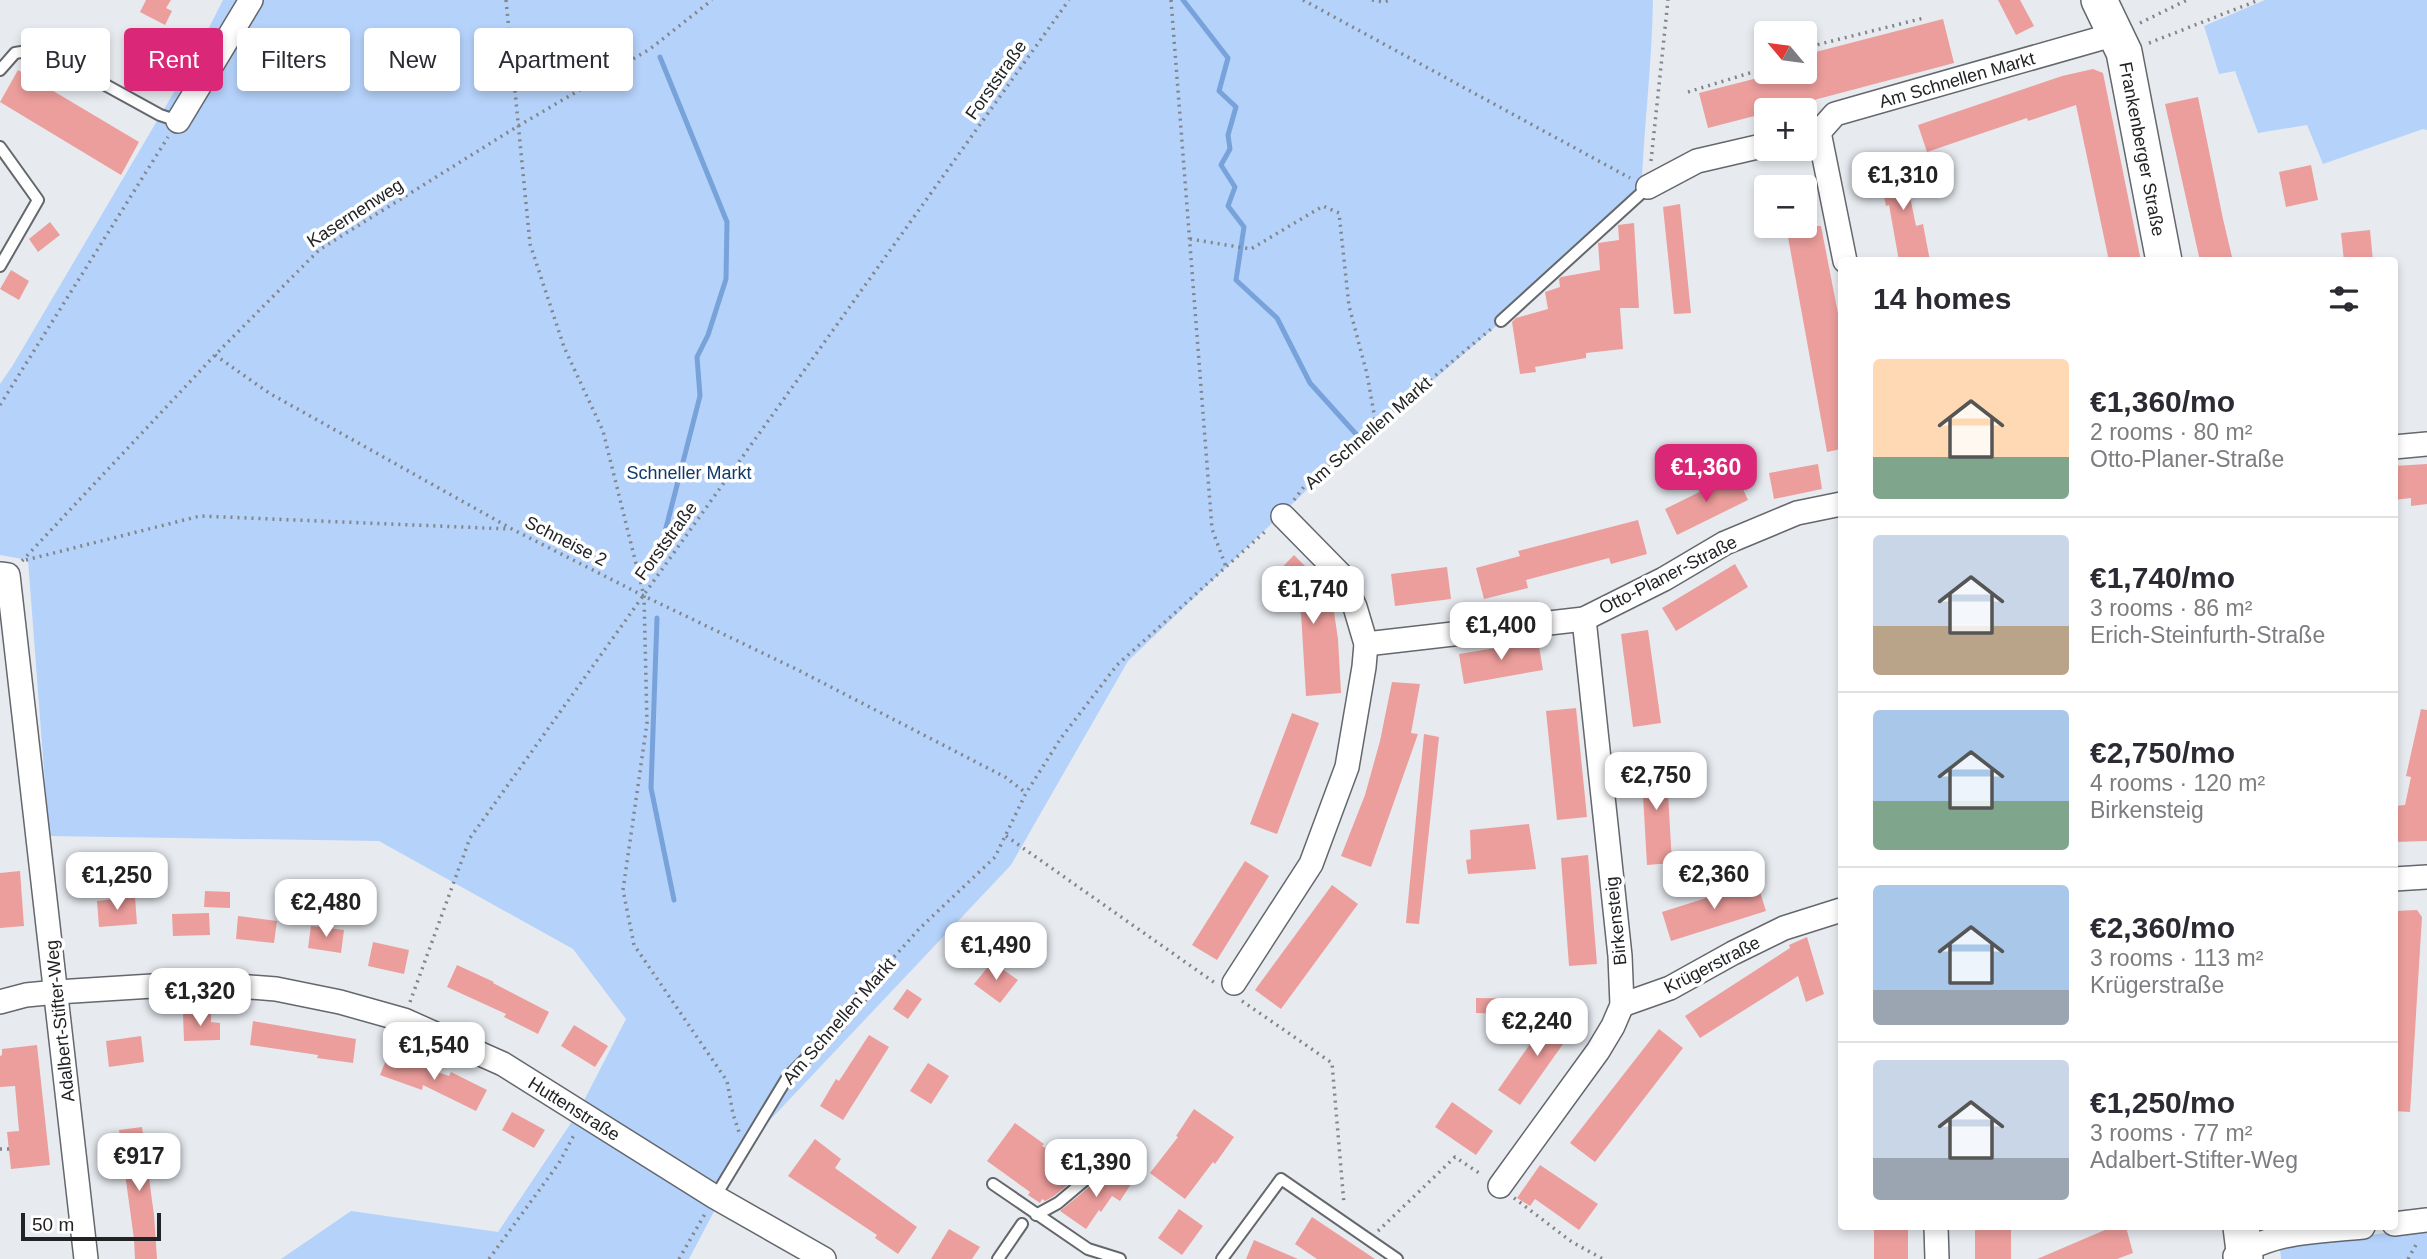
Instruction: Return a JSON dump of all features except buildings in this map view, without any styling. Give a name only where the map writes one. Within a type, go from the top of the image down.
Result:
[{"type":"main road","name":"Frankenberger Straße","points":[[2099,0],[2120,43],[2163,257]]},
{"type":"street","points":[[178,121],[251,0]]},
{"type":"street","name":"Am Schnellen Markt","points":[[1817,130],[1835,114],[2120,43]]},
{"type":"street","points":[[1648,187],[1697,161],[1754,148]]},
{"type":"street","points":[[1817,153],[1844,257]]},
{"type":"street","points":[[2398,447],[2427,444]]},
{"type":"street","name":"Otto-Planer-Straße","points":[[1366,644],[1584,619],[1664,579],[1726,543],[1797,513],[1838,505]]},
{"type":"street","points":[[1229,988],[1311,864],[1348,767],[1364,667],[1366,644],[1355,607],[1340,574],[1283,516]]},
{"type":"street","name":"Adalbert-Stifter-Weg","points":[[11,570],[86,1259]]},
{"type":"street","name":"Birkensteig","points":[[1500,1186],[1598,1051],[1622,1005],[1620,956],[1584,619]]},
{"type":"street","points":[[2398,879],[2427,877]]},
{"type":"street","name":"Krügerstraße","points":[[1622,1005],[1670,988],[1784,928],[1838,911]]},
{"type":"street","name":"Huttenstraße","points":[[0,1002],[26,995],[57,992],[200,983],[276,989],[340,1002],[404,1020],[503,1064],[715,1197],[824,1259]]},
{"type":"street","points":[[2398,1224],[2427,1220]]},
{"type":"street","points":[[1936,1230],[1937,1259]]},
{"type":"street","points":[[2240,1249],[2278,1236],[2335,1230]]},
{"type":"lane","points":[[0,70],[15,53],[40,49],[160,115],[178,121]]},
{"type":"lane","points":[[0,147],[38,200],[0,266]]},
{"type":"lane","points":[[1501,321],[1648,187]]},
{"type":"lane","name":"Am Schnellen Markt","points":[[715,1197],[788,1077],[837,1027],[886,966]]},
{"type":"lane","points":[[1036,1214],[1058,1203],[1109,1160]]},
{"type":"lane","points":[[1222,1259],[1281,1179],[1397,1259]]},
{"type":"lane","points":[[993,1184],[1088,1249],[1120,1259]]},
{"type":"lane","points":[[998,1259],[1022,1224]]},
{"type":"path","points":[[506,0],[530,244],[564,347],[603,431],[643,596],[647,723],[623,890],[634,946],[727,1081],[733,1114],[745,1147]]},
{"type":"path","name":"Kasernenweg","points":[[11,570],[215,355],[319,250],[518,126],[650,50],[712,0]]},
{"type":"path","name":"Forststraße","points":[[404,1020],[470,838],[1069,0]]},
{"type":"path","points":[[1171,0],[1212,529],[1226,567]]},
{"type":"path","points":[[1303,0],[1648,187],[1668,0]]},
{"type":"path","points":[[1372,0],[1390,0]]},
{"type":"path","points":[[2120,43],[2187,0]]},
{"type":"path","points":[[2120,43],[2259,0]]},
{"type":"path","points":[[1817,45],[1924,18]]},
{"type":"path","points":[[1688,92],[1754,72]]},
{"type":"path","points":[[0,405],[178,121]]},
{"type":"path","points":[[1190,239],[1251,249],[1323,206],[1339,213],[1349,306],[1367,374],[1376,425]]},
{"type":"path","name":"Am Schnellen Markt","points":[[886,966],[920,928],[995,857],[1026,793],[1061,738],[1117,665],[1283,516],[1306,484],[1501,321]]},
{"type":"path","name":"Schneise 2","points":[[215,355],[269,393],[512,529],[883,714],[1005,777],[1026,793]]},
{"type":"path","points":[[11,570],[200,516],[512,529]]},
{"type":"path","points":[[1006,836],[1229,988],[1332,1063],[1345,1210]]},
{"type":"path","points":[[489,1259],[559,1163],[585,1116]]},
{"type":"path","points":[[0,1149],[9,1149]]},
{"type":"path","points":[[1369,1240],[1455,1157],[1500,1186],[1572,1242],[1603,1259]]},
{"type":"path","points":[[679,1259],[715,1197]]},
{"type":"green space","name":"Schneller Markt","points":[[223,0],[1653,0],[1641,201],[1312,485],[1128,661],[1011,865],[752,1139],[689,1259],[281,1259],[351,1211],[498,1232],[577,1114],[626,1019],[573,949],[379,841],[49,836],[28,560],[0,555],[0,384],[175,91],[223,91],[223,28],[209,28]]},
{"type":"green space","points":[[2265,0],[2427,0],[2427,130],[2423,129],[2323,164],[2307,125],[2258,133],[2235,71],[2219,74],[2204,26]]},
{"type":"green space","points":[[2413,1229],[2427,1230],[2427,1259],[2281,1259],[2280,1248]]},
{"type":"waterway","points":[[1183,0],[1228,58],[1219,91],[1236,107],[1228,135],[1230,149],[1221,165],[1235,187],[1228,206],[1244,227],[1236,280],[1277,318],[1310,383],[1356,434]]},
{"type":"waterway","points":[[651,569],[659,555],[700,396],[697,357],[708,335],[726,279],[727,222],[660,57]]},
{"type":"waterway","points":[[657,618],[651,788],[674,900]]}]
